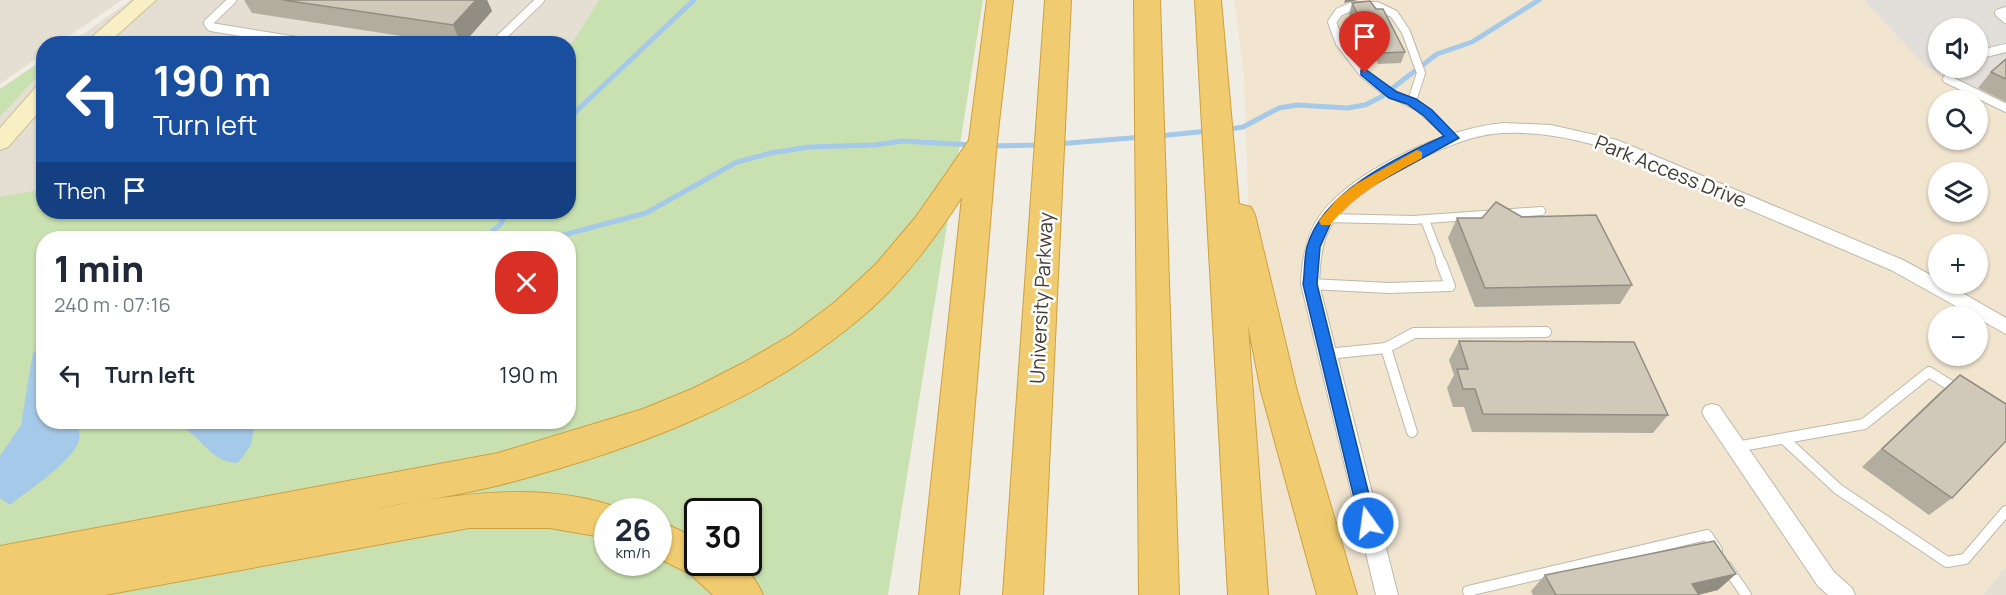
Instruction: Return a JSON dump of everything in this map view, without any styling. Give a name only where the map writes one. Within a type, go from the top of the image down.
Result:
[{"type":"highway","points":[[939,595],[983,140],[1000,0]]},
{"type":"highway","name":"University Parkway","points":[[1023,595],[1058,0]]},
{"type":"highway","points":[[1147,0],[1159,595]]},
{"type":"highway","points":[[1208,0],[1218,113],[1234,403],[1248,595]]},
{"type":"highway","points":[[1218,113],[1272,361],[1337,595]]},
{"type":"highway","points":[[0,564],[498,469],[602,440],[713,396],[763,369],[811,337],[850,307],[886,273],[917,237],[983,140]]},
{"type":"highway","points":[[4,595],[449,513],[519,508],[594,518]]},
{"type":"highway","points":[[721,576],[743,595]]},
{"type":"street","points":[[103,36],[146,0]]},
{"type":"street","points":[[0,142],[36,101]]},
{"type":"street","name":"Park Access Drive","points":[[1386,595],[1310,284],[1314,247],[1327,218],[1342,201],[1360,187],[1429,148],[1453,138],[1490,129],[1537,128],[1574,134],[1611,144],[1897,265],[1973,306],[2006,327]]},
{"type":"street","points":[[1712,412],[1826,579],[1844,595]]},
{"type":"lane","points":[[232,0],[208,23],[211,27],[266,36]]},
{"type":"lane","points":[[502,36],[540,0]]},
{"type":"lane","points":[[1412,101],[1421,73],[1406,32],[1394,14],[1377,6],[1353,6],[1339,12],[1332,22],[1335,35],[1352,61],[1378,85],[1393,95],[1412,101],[1428,113],[1453,138]]},
{"type":"lane","points":[[2006,11],[1999,13],[2006,19]]},
{"type":"lane","points":[[1988,52],[2006,48]]},
{"type":"lane","points":[[1948,78],[2006,108]]},
{"type":"lane","points":[[1327,218],[1425,220],[1541,211]]},
{"type":"lane","points":[[1310,284],[1389,288],[1450,286],[1425,220]]},
{"type":"lane","points":[[1327,354],[1386,348],[1414,333],[1546,332]]},
{"type":"lane","points":[[1386,348],[1412,432]]},
{"type":"lane","points":[[1736,447],[1864,424],[1929,372],[1968,396]]},
{"type":"lane","points":[[1785,440],[1838,489],[1947,562],[1965,559],[2006,511]]},
{"type":"lane","points":[[1470,595],[1468,591],[1707,535],[1746,595]]},
{"type":"shaded area","points":[[0,0],[122,0],[69,36],[36,36],[36,59],[0,84]]},
{"type":"shaded area","points":[[131,0],[599,0],[576,37],[80,36]]},
{"type":"shaded area","points":[[1234,0],[1864,0],[1928,67],[1928,78],[1951,78],[1976,90],[1928,90],[1928,150],[1988,150],[1988,96],[2006,104],[2006,566],[1983,595],[1261,595],[1244,77]]},
{"type":"shaded area","points":[[1864,0],[2006,0],[2006,104],[1988,96],[1988,90],[1976,90],[1951,78],[1988,78],[1988,18],[1928,18],[1928,67]]},
{"type":"shaded area","points":[[36,78],[36,190],[0,197],[0,117]]},
{"type":"shaded area","points":[[2006,566],[2006,595],[1983,595]]},
{"type":"green space","points":[[599,0],[983,0],[888,595],[0,595],[0,197],[36,190],[36,219],[576,219],[576,37]]},
{"type":"green space","points":[[36,65],[36,78],[0,117],[0,89]]},
{"type":"water","points":[[36,351],[36,429],[78,429],[79,440],[59,466],[10,505],[0,498],[0,456],[21,425],[33,352]]},
{"type":"water","points":[[185,429],[254,429],[251,445],[238,463],[222,460]]},
{"type":"building","points":[[283,0],[476,0],[453,25]]},
{"type":"building","points":[[1370,1],[1376,9],[1383,9],[1405,52],[1381,53],[1374,39],[1370,39],[1352,3]]},
{"type":"building","points":[[2006,59],[2006,79],[1991,72]]},
{"type":"building","points":[[1496,202],[1522,217],[1596,215],[1632,285],[1485,288],[1457,218],[1482,218]]},
{"type":"building","points":[[1459,341],[1634,342],[1668,415],[1483,414],[1475,389],[1463,389],[1457,369],[1468,369]]},
{"type":"building","points":[[1960,375],[2006,404],[2006,441],[1952,498],[1882,449]]},
{"type":"building","points":[[1714,541],[1736,574],[1692,584],[1699,595],[1556,595],[1545,575]]},
{"type":"waterway","points":[[576,111],[694,0]]},
{"type":"waterway","points":[[1224,130],[1243,127],[1279,108],[1297,105],[1347,108],[1365,105],[1381,97],[1437,54],[1472,42],[1539,0]]},
{"type":"waterway","points":[[1159,136],[1208,131]]},
{"type":"waterway","points":[[1057,144],[1143,137]]},
{"type":"waterway","points":[[576,232],[646,213],[737,162],[771,153],[809,147],[875,145],[902,141],[972,145]]},
{"type":"waterway","points":[[988,146],[1041,145]]},
{"type":"waterway","points":[[493,231],[503,219]]},
{"type":"slow traffic","points":[[1325,221],[1342,201],[1360,187],[1417,155]]},
{"type":"route","points":[[1365,73],[1393,95],[1412,101],[1428,113],[1453,138],[1429,148],[1360,187],[1342,201],[1327,218],[1314,247],[1310,284],[1368,523]]}]
